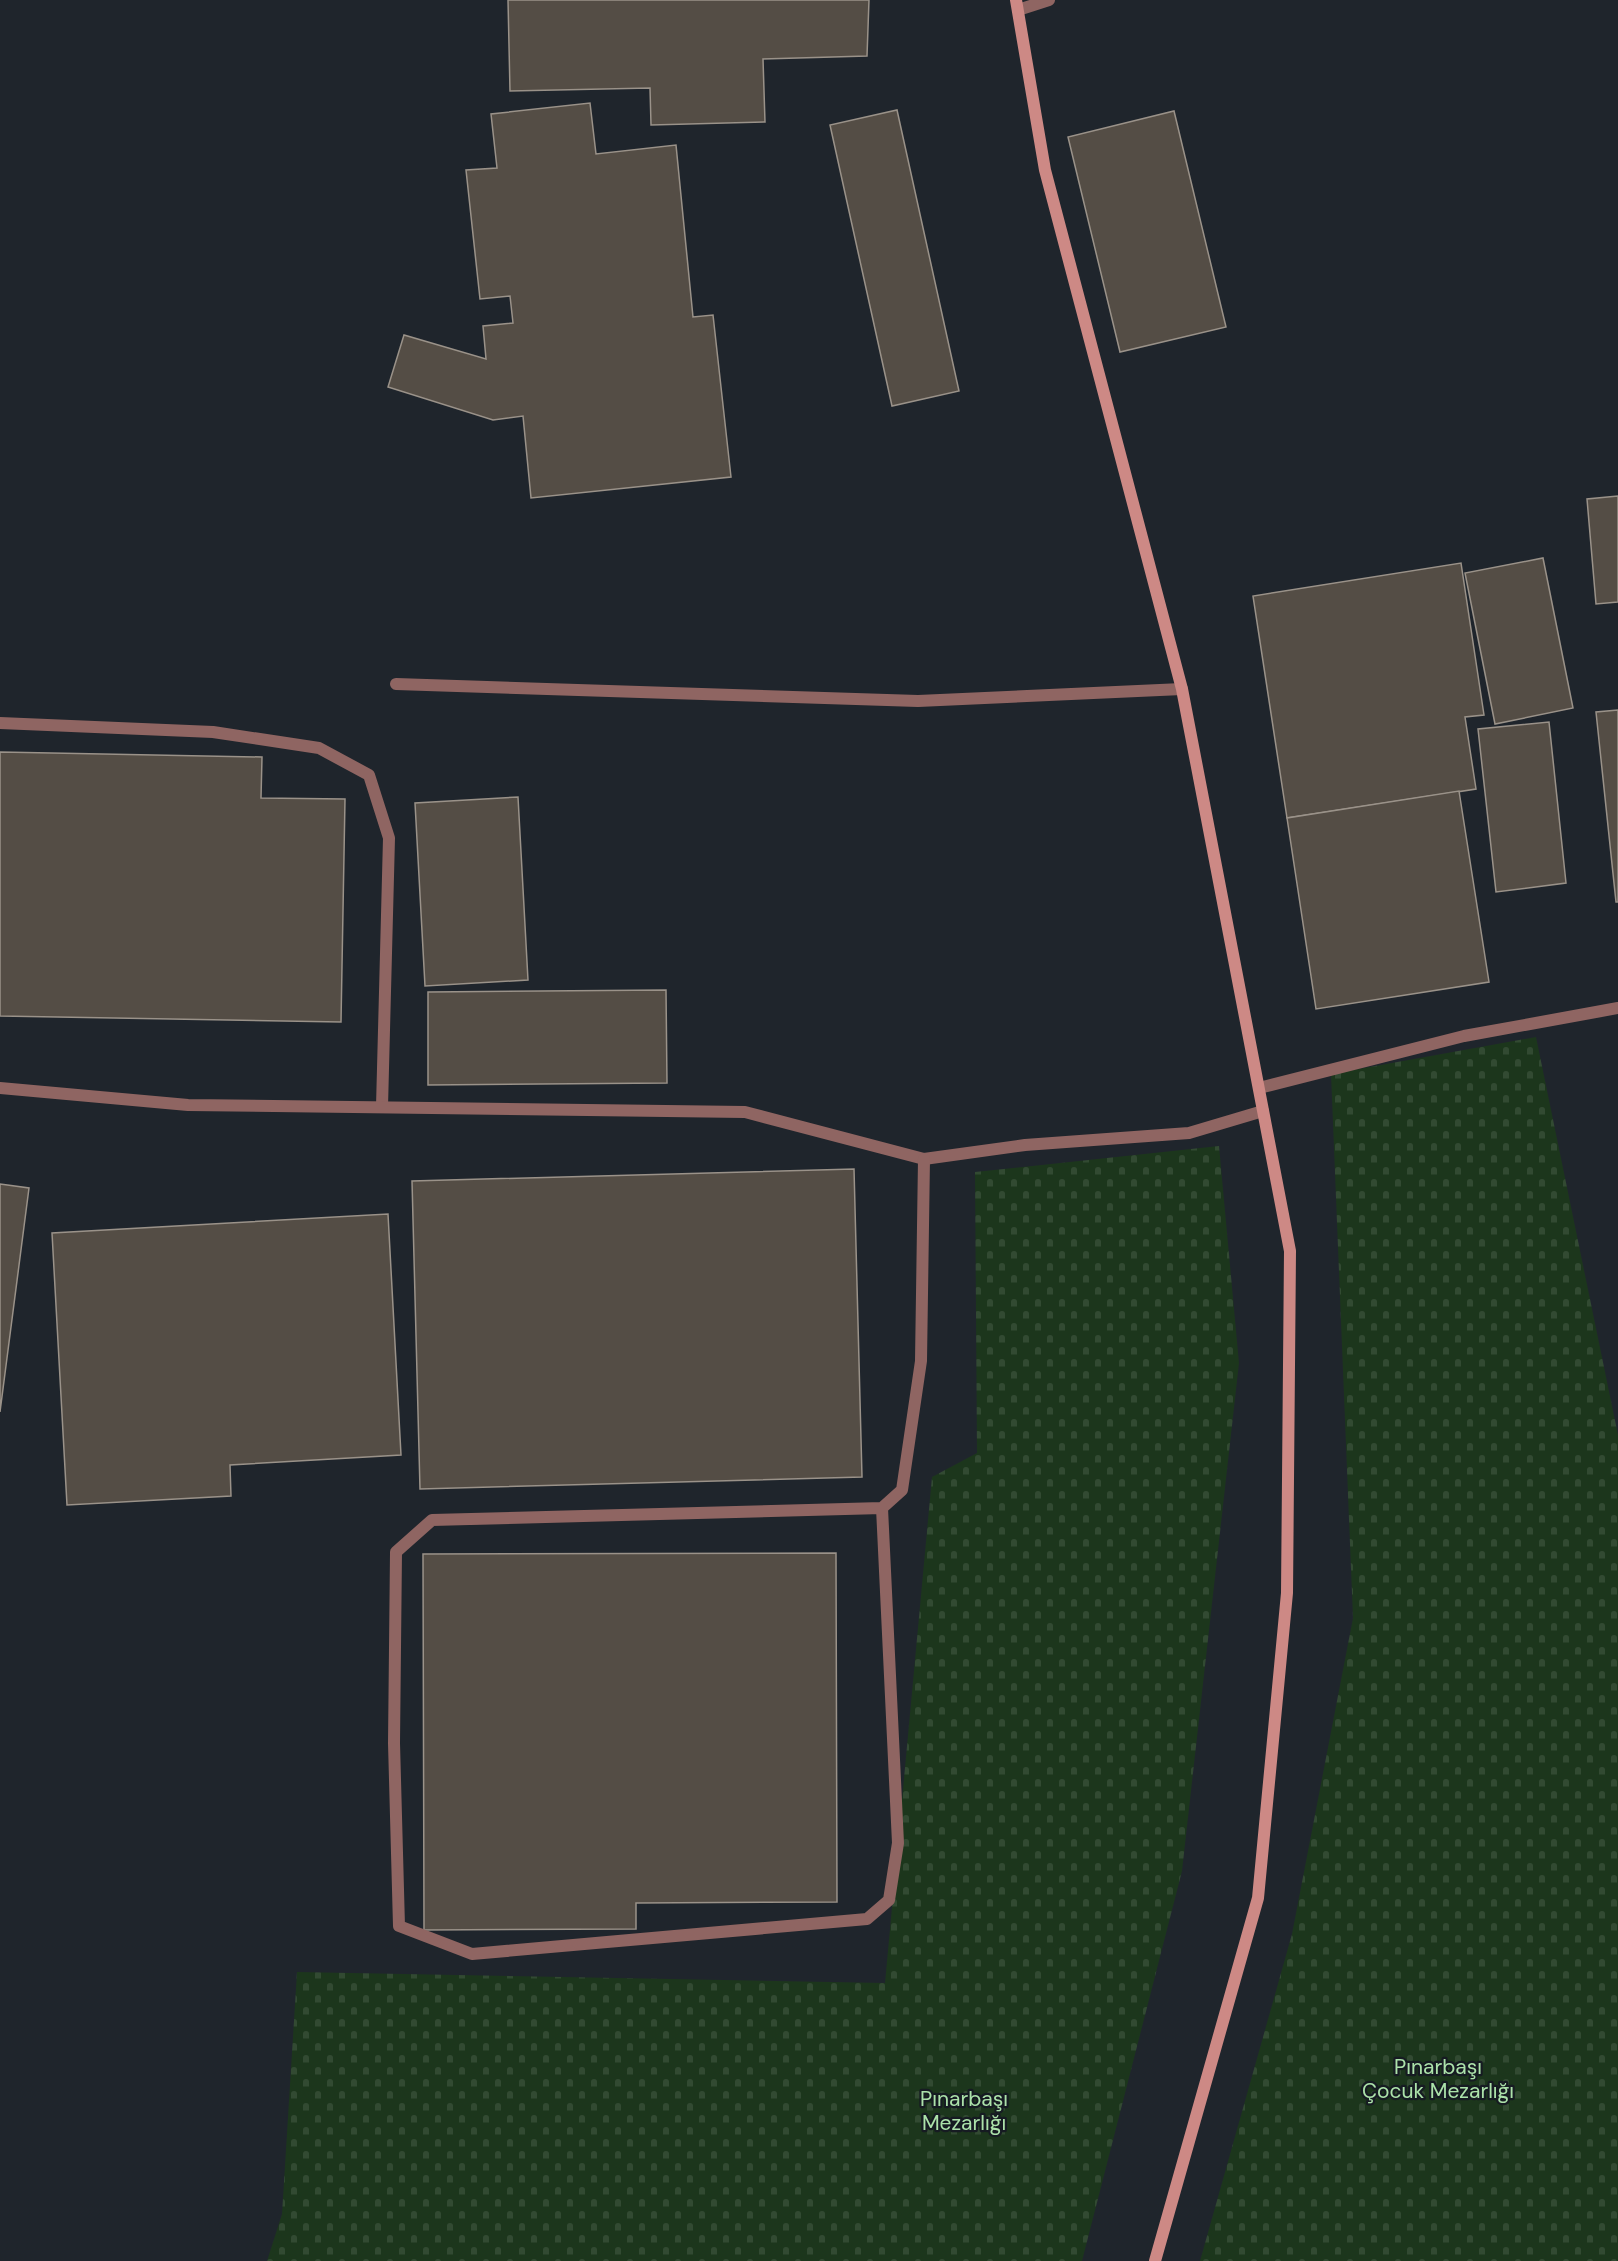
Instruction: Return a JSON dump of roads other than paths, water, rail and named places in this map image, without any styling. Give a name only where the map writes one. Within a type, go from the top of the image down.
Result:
[{"type":"main road","points":[[1017,5],[1045,170],[1182,689],[1290,1251],[1287,1593],[1258,1898],[1155,2261]]},
{"type":"street","points":[[1017,5],[1049,0]]},
{"type":"street","points":[[396,684],[918,700],[1182,689]]},
{"type":"street","points":[[0,723],[213,732],[319,748],[369,775],[389,838],[382,1107]]},
{"type":"street","points":[[1259,1088],[1464,1036],[1618,1008]]},
{"type":"street","points":[[0,1088],[188,1105],[744,1112],[924,1159],[1025,1145],[1189,1133],[1263,1111]]},
{"type":"street","points":[[882,1509],[898,1843],[889,1900],[867,1919],[472,1954],[399,1926],[394,1743],[396,1552],[432,1520],[882,1509],[902,1490],[921,1361],[924,1159]]},
{"type":"park label","name":"Pınarbaşı Çocuk Mezarlığı","points":[[1438,2079]]},
{"type":"park label","name":"Pınarbaşı Mezarlığı","points":[[964,2111]]}]
